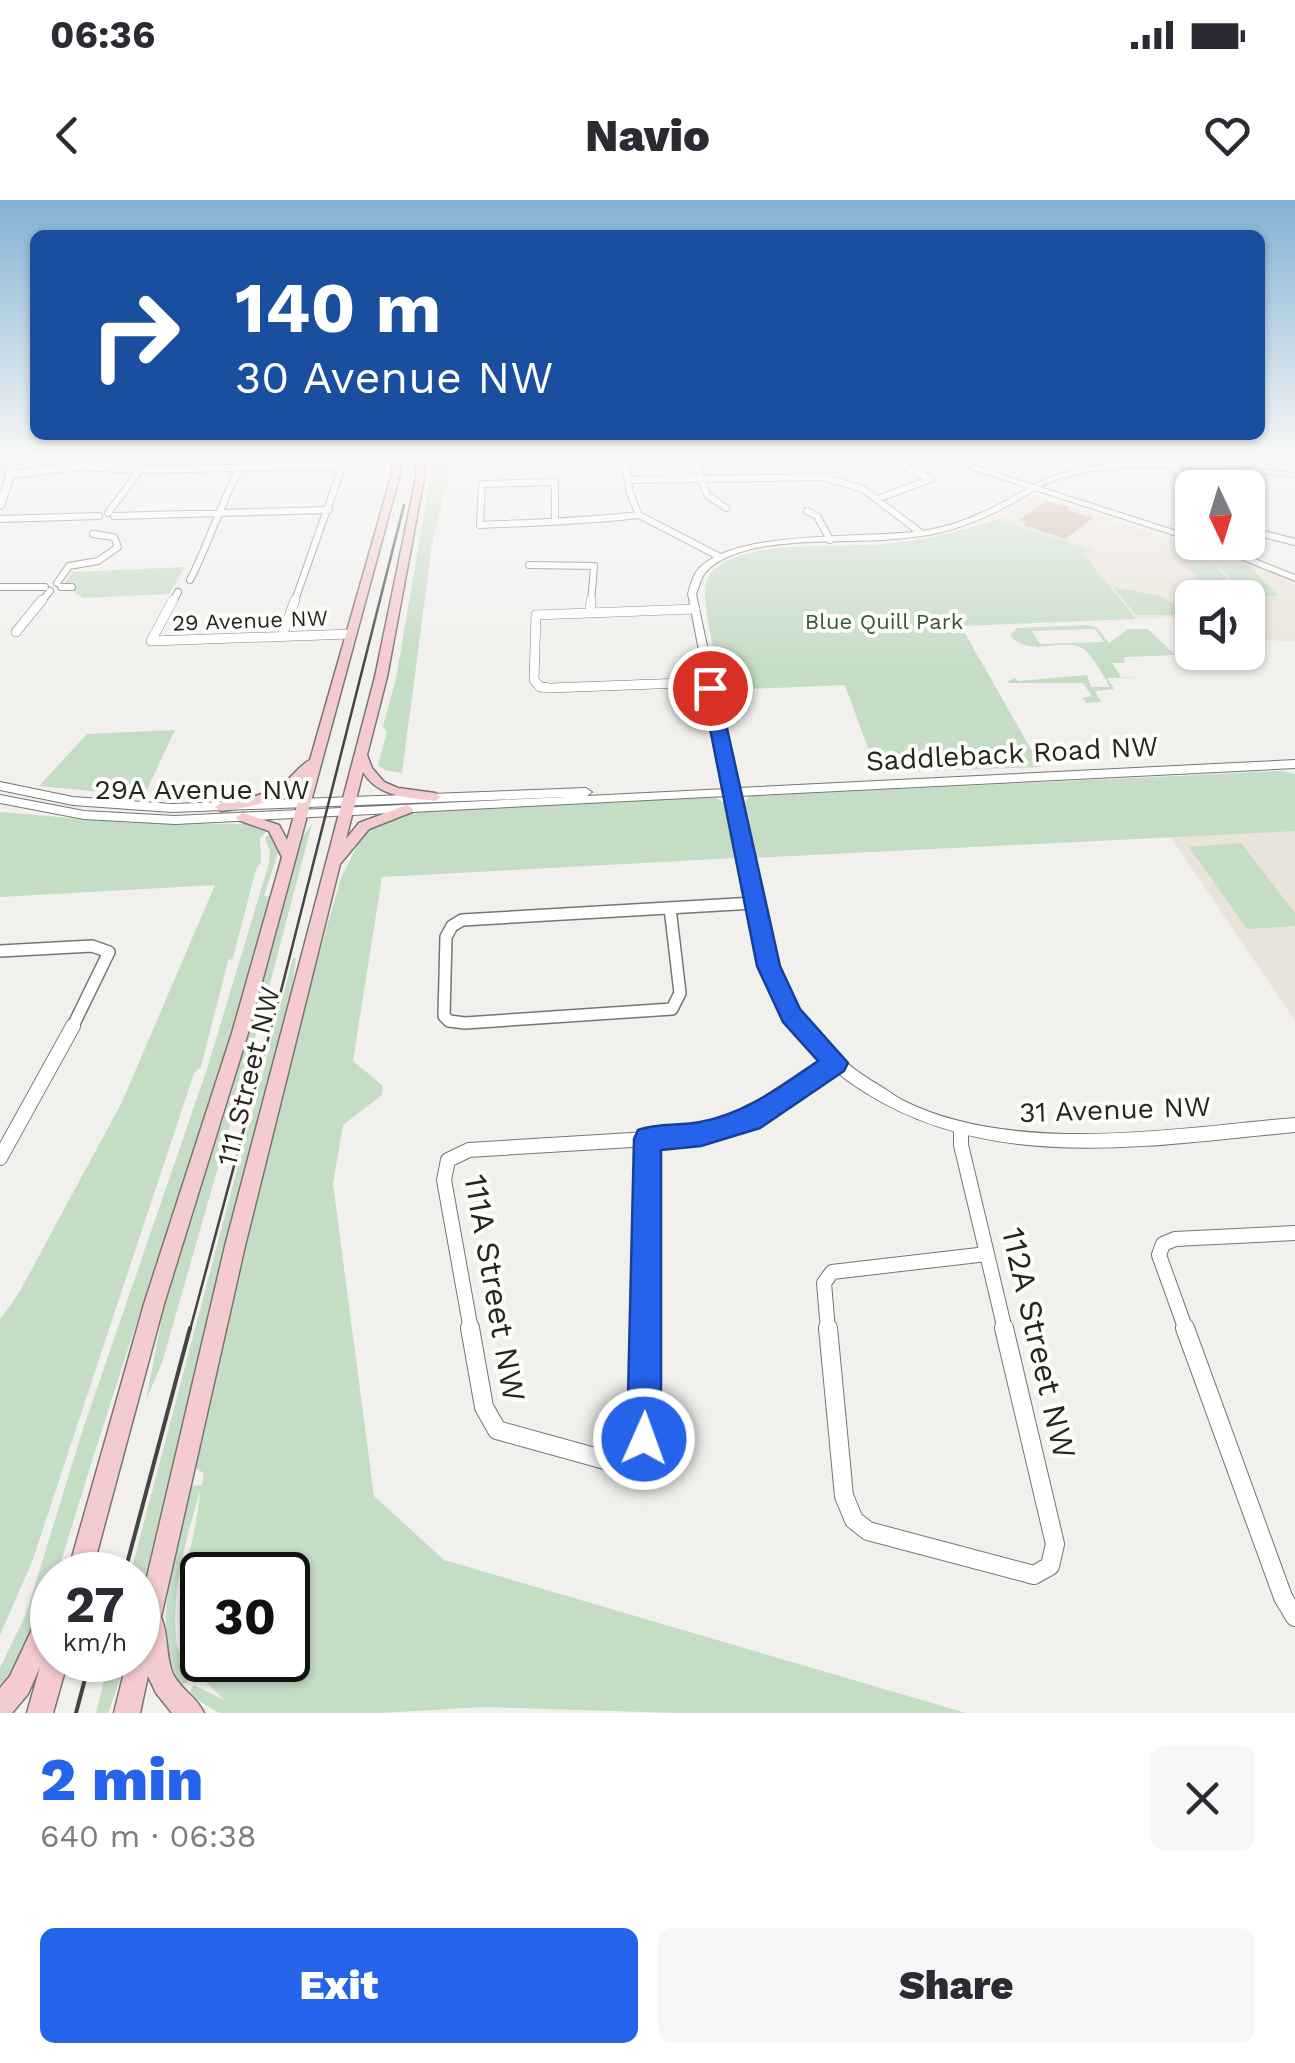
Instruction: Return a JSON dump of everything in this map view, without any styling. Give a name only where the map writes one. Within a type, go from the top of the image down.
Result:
[{"type":"main road","name":"111 Street NW","points":[[85,1552],[159,1286],[240,1033],[382,525]]},
{"type":"main road","name":"111 Street NW","points":[[160,1575],[236,1246],[361,755],[412,525]]},
{"type":"main road","points":[[222,806],[258,801],[284,790],[300,777],[317,752]]},
{"type":"main road","points":[[361,755],[370,778],[383,788],[435,796]]},
{"type":"main road","points":[[332,868],[358,831],[372,821],[407,809]]},
{"type":"main road","points":[[243,817],[264,822],[279,832],[288,855]]},
{"type":"main road","points":[[79,1552],[104,1487]]},
{"type":"main road","points":[[0,1708],[18,1686],[30,1661]]},
{"type":"main road","points":[[160,1679],[171,1696],[191,1713]]},
{"type":"main road","points":[[40,1713],[48,1682]]},
{"type":"main road","name":"111 Street NW","points":[[127,1713],[135,1682]]},
{"type":"street","points":[[16,632],[69,566],[98,561],[118,547],[114,537],[94,534],[100,525]]},
{"type":"street","points":[[190,580],[209,544],[214,525]]},
{"type":"street","points":[[282,636],[323,525]]},
{"type":"street","points":[[657,525],[720,557]]},
{"type":"street","points":[[822,525],[830,540]]},
{"type":"street","points":[[909,525],[921,534]]},
{"type":"street","points":[[709,682],[540,687],[534,680],[536,615],[695,609],[695,579],[720,557],[764,544],[921,534],[954,525]]},
{"type":"street","points":[[1146,525],[1175,534]]},
{"type":"street","points":[[1265,536],[1295,542]]},
{"type":"street","points":[[1249,560],[1295,578]]},
{"type":"street","points":[[529,565],[594,566],[590,613]]},
{"type":"street","points":[[0,587],[72,587]]},
{"type":"street","name":"29 Avenue NW","points":[[178,592],[151,641],[351,634]]},
{"type":"street","name":"31 Avenue NW","points":[[695,609],[768,966],[784,1002],[802,1029],[835,1063],[888,1100],[961,1130],[1047,1142],[1295,1125]]},
{"type":"street","name":"Saddleback Road NW","points":[[347,807],[407,809],[1295,764]]},
{"type":"street","name":"29A Avenue NW","points":[[0,786],[106,805],[347,807]]},
{"type":"street","name":"Saddleback Road NW","points":[[347,807],[435,796],[694,788],[732,792]]},
{"type":"street","name":"29A Avenue NW","points":[[0,798],[112,818],[243,817],[301,809]]},
{"type":"street","points":[[670,908],[680,993],[676,1006],[664,1011],[465,1023],[446,1019],[442,1007],[446,937],[452,925],[471,918],[754,903]]},
{"type":"street","points":[[0,951],[107,948],[107,960],[92,991],[0,1158]]},
{"type":"street","points":[[648,1139],[701,1134],[751,1120],[835,1063]]},
{"type":"street","name":"112A Street NW","points":[[961,1130],[1054,1536],[1055,1559],[1050,1568],[1026,1574],[878,1535],[854,1520],[844,1496],[823,1300],[828,1276],[846,1268],[987,1254]]},
{"type":"street","name":"111A Street NW","points":[[648,1139],[646,1429],[636,1456],[609,1461],[511,1436],[492,1425],[484,1407],[444,1180],[448,1160],[470,1150],[648,1139]]},
{"type":"street","points":[[1295,1233],[1175,1239],[1160,1249],[1161,1268],[1283,1597],[1295,1617]]},
{"type":"shaded area","points":[[1015,525],[1126,525],[1175,540],[1175,560],[1236,560],[1267,570],[1295,585],[1295,641],[1265,640],[1265,580],[1175,580],[1175,617],[1136,619],[1081,551],[1091,550]]},
{"type":"shaded area","points":[[1295,823],[1295,1021],[1166,830]]},
{"type":"green space","points":[[422,525],[437,525],[402,773],[378,765],[387,732],[383,726],[396,679]]},
{"type":"green space","name":"Blue Quill Park","points":[[980,525],[1015,525],[1095,551],[1082,552],[1136,619],[961,626],[1041,767],[877,773],[845,685],[724,690],[705,599],[708,577],[721,564],[764,550],[885,544]]},
{"type":"green space","points":[[1247,565],[1262,580],[1232,580],[1218,566]]},
{"type":"green space","points":[[1216,566],[1230,580],[1200,580],[1187,567]]},
{"type":"green space","points":[[185,567],[169,594],[83,598],[73,591],[77,584],[65,583],[72,572]]},
{"type":"green space","points":[[1265,582],[1279,596],[1265,596]]},
{"type":"green space","points":[[1113,587],[1160,596],[1175,605],[1175,615],[1136,615]]},
{"type":"green space","points":[[1088,625],[1097,628],[1109,643],[1128,629],[1148,629],[1175,655],[1125,657],[1124,663],[1112,663],[1121,677],[1144,677],[1107,678],[1114,689],[1095,691],[1101,702],[1086,703],[1083,698],[1092,696],[1083,683],[1006,683],[1014,678],[1019,681],[1087,675],[1091,687],[1110,687],[1084,649],[1066,644],[1027,646],[1010,635],[1017,628]],"holes":[[[1095,629],[1104,642],[1040,644],[1032,631]]]},
{"type":"green space","points":[[175,730],[144,796],[39,786],[87,734]]},
{"type":"green space","points":[[1281,771],[1295,774],[1295,831],[753,858],[742,805],[750,796]]},
{"type":"green space","points":[[716,798],[725,803],[736,858],[382,877],[353,1061],[383,1086],[382,1095],[343,1125],[333,1184],[374,1496],[444,1560],[966,1713],[677,1713],[483,1707],[381,1713],[219,1713],[189,1695],[193,1685],[225,1700],[207,1682],[310,1682],[310,1552],[189,1552],[200,1491],[184,1552],[180,1552],[175,1621],[180,1682],[171,1663],[167,1639],[169,1586],[191,1486],[202,1485],[204,1473],[195,1468],[252,1217],[341,878],[362,836],[379,824],[413,812]]},
{"type":"green space","points":[[0,812],[131,823],[255,824],[268,830],[260,838],[261,862],[233,958],[228,961],[201,1067],[194,1073],[35,1552],[30,1552],[30,1567],[0,1635],[0,1320],[20,1291],[122,1102],[215,885],[0,897]]},
{"type":"green space","points":[[312,824],[162,1363],[146,1400],[167,1292],[230,1098],[300,840]]},
{"type":"green space","points":[[269,834],[279,850],[264,896],[271,897],[224,1058],[64,1552],[45,1552],[83,1429],[207,1069],[269,863],[265,838]]},
{"type":"green space","points":[[1241,843],[1295,913],[1295,926],[1247,929],[1189,847]]},
{"type":"green space","points":[[296,958],[291,996],[154,1552],[136,1552]]},
{"type":"green space","points":[[30,1601],[30,1640],[0,1697],[0,1668]]},
{"type":"green space","points":[[104,1682],[119,1682],[108,1713],[96,1713]]},
{"type":"building","points":[[1024,525],[1084,525],[1065,539]]},
{"type":"tram line","points":[[190,1330],[399,525]]},
{"type":"tram line","points":[[130,1552],[190,1328]]},
{"type":"tram line","points":[[76,1713],[84,1682]]},
{"type":"route","points":[[644,1439],[648,1139],[701,1134],[751,1120],[835,1063],[792,1016],[768,966],[710,688]]}]
